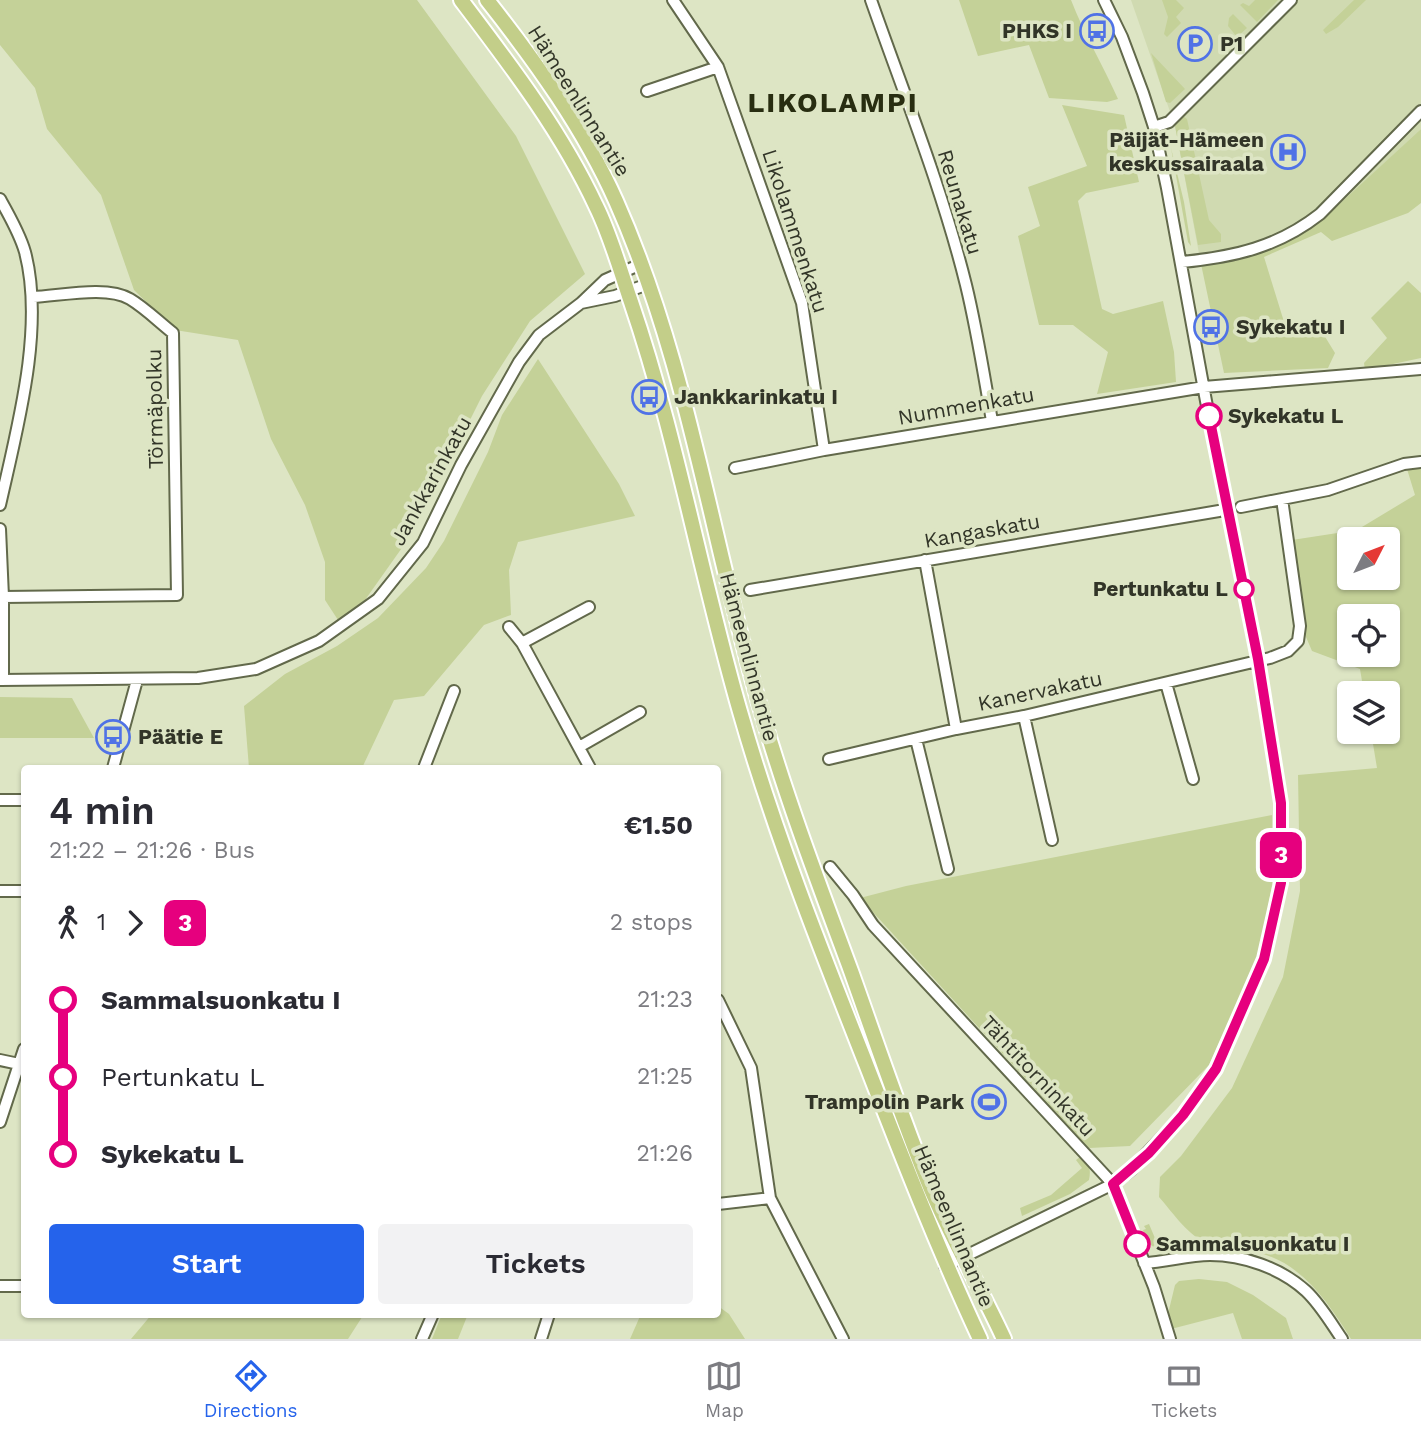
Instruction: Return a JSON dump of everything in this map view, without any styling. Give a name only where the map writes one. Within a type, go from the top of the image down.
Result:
[{"type":"main road","name":"Hämeenlinnantie","points":[[461,0],[557,132],[598,209],[654,370],[688,500],[714,618],[742,719],[773,815],[841,1006],[946,1266],[980,1339]]},
{"type":"main road","name":"Hämeenlinnantie","points":[[487,0],[528,53],[588,146],[616,201],[641,264],[673,364],[762,716],[792,809],[929,1184],[1004,1339]]},
{"type":"street","name":"Likolammenkatu","points":[[673,0],[718,67],[802,303],[824,450]]},
{"type":"street","name":"Reunakatu","points":[[871,0],[936,187],[965,282],[992,421]]},
{"type":"street","points":[[946,1266],[1113,1184],[1140,1162],[1175,1125],[1216,1069],[1264,959],[1281,883],[1281,803],[1258,659],[1182,262],[1154,127],[1122,37],[1104,0]]},
{"type":"street","points":[[1154,127],[1169,122],[1291,0]]},
{"type":"street","points":[[647,90],[718,67]]},
{"type":"street","points":[[1182,262],[1242,252],[1288,236],[1302,228],[1320,214],[1421,111]]},
{"type":"street","points":[[0,199],[25,250],[33,298],[30,355],[0,505]]},
{"type":"street","name":"Jankkarinkatu","points":[[1,680],[198,678],[256,669],[319,641],[378,599],[424,543],[461,465],[519,362],[539,335],[581,303],[605,280],[641,264]]},
{"type":"street","name":"Jankkarinkatu","points":[[581,303],[615,296],[648,284]]},
{"type":"street","name":"Törmäpolku","points":[[3,597],[177,595],[173,333],[130,298],[88,293],[33,298]]},
{"type":"street","name":"Nummenkatu","points":[[735,468],[824,450],[1204,387],[1421,369]]},
{"type":"street","points":[[1241,507],[1328,489],[1404,464],[1421,462]]},
{"type":"street","name":"Kanervakatu","points":[[829,759],[1166,683],[1270,658],[1288,651],[1298,641],[1300,626],[1282,499]]},
{"type":"street","name":"Kangaskatu","points":[[750,590],[1219,511]]},
{"type":"street","points":[[0,529],[3,597],[1,680]]},
{"type":"street","points":[[925,560],[956,729]]},
{"type":"street","points":[[522,643],[589,607]]},
{"type":"street","points":[[509,627],[522,643],[588,765]]},
{"type":"street","points":[[114,765],[137,680]]},
{"type":"street","points":[[1166,683],[1193,779]]},
{"type":"street","points":[[425,765],[454,691]]},
{"type":"street","points":[[579,747],[640,712]]},
{"type":"street","points":[[1024,716],[1052,840]]},
{"type":"street","points":[[916,739],[948,869]]},
{"type":"street","points":[[0,800],[21,800]]},
{"type":"street","name":"Tähtitorninkatu","points":[[830,867],[873,925],[1113,1184],[1170,1339]]},
{"type":"street","points":[[0,891],[21,891]]},
{"type":"street","points":[[721,1005],[751,1068],[770,1198],[843,1339]]},
{"type":"street","points":[[0,1122],[21,1058]]},
{"type":"street","points":[[0,1060],[19,1064]]},
{"type":"street","points":[[721,1204],[770,1198]]},
{"type":"street","points":[[1144,1263],[1209,1255],[1265,1266],[1289,1278],[1306,1291],[1342,1339]]},
{"type":"street","points":[[0,1286],[21,1286]]},
{"type":"street","points":[[422,1339],[431,1318]]},
{"type":"street","points":[[541,1339],[548,1318]]},
{"type":"shaded area","points":[[0,0],[417,0],[516,136],[585,274],[530,321],[482,396],[416,528],[365,600],[338,620],[325,600],[325,562],[305,505],[271,439],[238,340],[175,330],[134,290],[101,195],[47,129],[35,88],[0,45]]},
{"type":"shaded area","points":[[959,0],[1071,0],[1118,99],[1107,102],[1049,98],[1029,45],[978,56]]},
{"type":"shaded area","name":"Päijät-Hämeen keskussairaala","points":[[1131,0],[1421,0],[1421,129],[1321,222],[1284,243],[1247,257],[1201,264],[1175,126]]},
{"type":"shaded area","points":[[1162,0],[1176,0],[1184,8],[1176,17],[1181,23],[1167,37],[1164,34],[1168,17]]},
{"type":"shaded area","points":[[1255,0],[1278,0],[1257,22],[1240,5],[1243,3],[1249,6]]},
{"type":"shaded area","points":[[1354,0],[1366,0],[1338,27],[1326,34],[1323,30]]},
{"type":"shaded area","points":[[1233,14],[1247,28],[1237,37],[1228,26],[1229,18]]},
{"type":"shaded area","points":[[1151,53],[1185,89],[1170,103],[1166,102]]},
{"type":"shaded area","points":[[1062,105],[1124,115],[1139,182],[1086,193],[1078,201],[1102,309],[1113,314],[1163,301],[1174,352],[1176,382],[1097,394],[1108,352],[1073,325],[1039,325],[1018,236],[1040,226],[1028,187],[1087,166]]},
{"type":"shaded area","points":[[1183,116],[1187,119],[1209,220],[1221,234],[1221,242],[1198,245],[1175,126]]},
{"type":"shaded area","points":[[1421,129],[1421,203],[1408,213],[1332,241],[1321,232],[1264,257],[1285,325],[1316,322],[1335,353],[1328,368],[1224,373],[1201,264],[1247,257],[1284,243],[1320,222]]},
{"type":"shaded area","points":[[1171,148],[1184,202],[1191,246],[1188,242]]},
{"type":"shaded area","points":[[1408,281],[1421,293],[1421,358],[1365,370],[1364,363],[1387,338],[1371,318]]},
{"type":"shaded area","points":[[538,359],[619,484],[635,516],[518,542],[509,570],[511,615],[484,625],[424,696],[394,700],[363,765],[249,765],[244,706],[285,674],[337,646],[378,618],[426,568],[444,541],[488,452],[502,415]]},
{"type":"shaded area","points":[[1421,466],[1421,1339],[1351,1339],[1325,1300],[1291,1268],[1263,1254],[1216,1247],[1195,1236],[1159,1197],[1160,1177],[1181,1156],[1232,1088],[1283,977],[1300,891],[1298,775],[1377,768],[1373,744],[1400,744],[1400,681],[1362,681],[1360,669],[1355,667],[1400,667],[1400,604],[1337,604],[1337,660],[1312,651],[1303,630],[1292,540],[1337,533],[1337,590],[1400,590],[1400,527],[1362,527],[1415,495],[1407,469]]},
{"type":"shaded area","points":[[0,697],[72,698],[94,738],[0,738]]},
{"type":"shaded area","points":[[1272,815],[1272,885],[1260,954],[1209,1065],[1130,1146],[1089,1148],[860,898],[906,886]]},
{"type":"shaded area","points":[[1080,1157],[1089,1167],[1089,1180],[1070,1194],[1022,1216],[1020,1208],[1051,1195],[1082,1168],[1076,1160]]},
{"type":"shaded area","points":[[1149,1224],[1160,1250],[1151,1245],[1145,1237],[1144,1226]]},
{"type":"shaded area","points":[[1199,1279],[1227,1282],[1253,1295],[1286,1318],[1293,1339],[1242,1339],[1233,1313],[1171,1329],[1167,1318],[1175,1285],[1179,1281]]},
{"type":"shaded area","points":[[721,1308],[729,1314],[745,1339],[630,1339],[639,1318],[721,1318]]},
{"type":"shaded area","points":[[149,1318],[361,1318],[348,1339],[131,1339]]},
{"type":"shaded area","points":[[440,1318],[466,1318],[458,1339],[432,1339]]},
{"type":"bus line","name":"3","points":[[1137,1244],[1113,1184],[1149,1153],[1183,1115],[1216,1069],[1264,959],[1281,883],[1281,803],[1258,659],[1209,416]]},
{"type":"place","name":"PHKS I","points":[[1097,31]]},
{"type":"place","name":"P1","points":[[1195,44]]},
{"type":"place","name":"Päijät-Hämeen keskussairaala","points":[[1288,152]]},
{"type":"place","name":"Sykekatu I","points":[[1211,327]]},
{"type":"place","name":"Jankkarinkatu I","points":[[649,397]]},
{"type":"place","name":"Sykekatu L","points":[[1209,416]]},
{"type":"place","name":"Pertunkatu L","points":[[1244,589]]},
{"type":"place","name":"Päätie E","points":[[113,737]]},
{"type":"place","name":"Trampolin Park","points":[[989,1102]]},
{"type":"place","name":"Sammalsuonkatu I","points":[[1137,1244]]},
{"type":"district","name":"LIKOLAMPI","points":[[833,102]]}]
